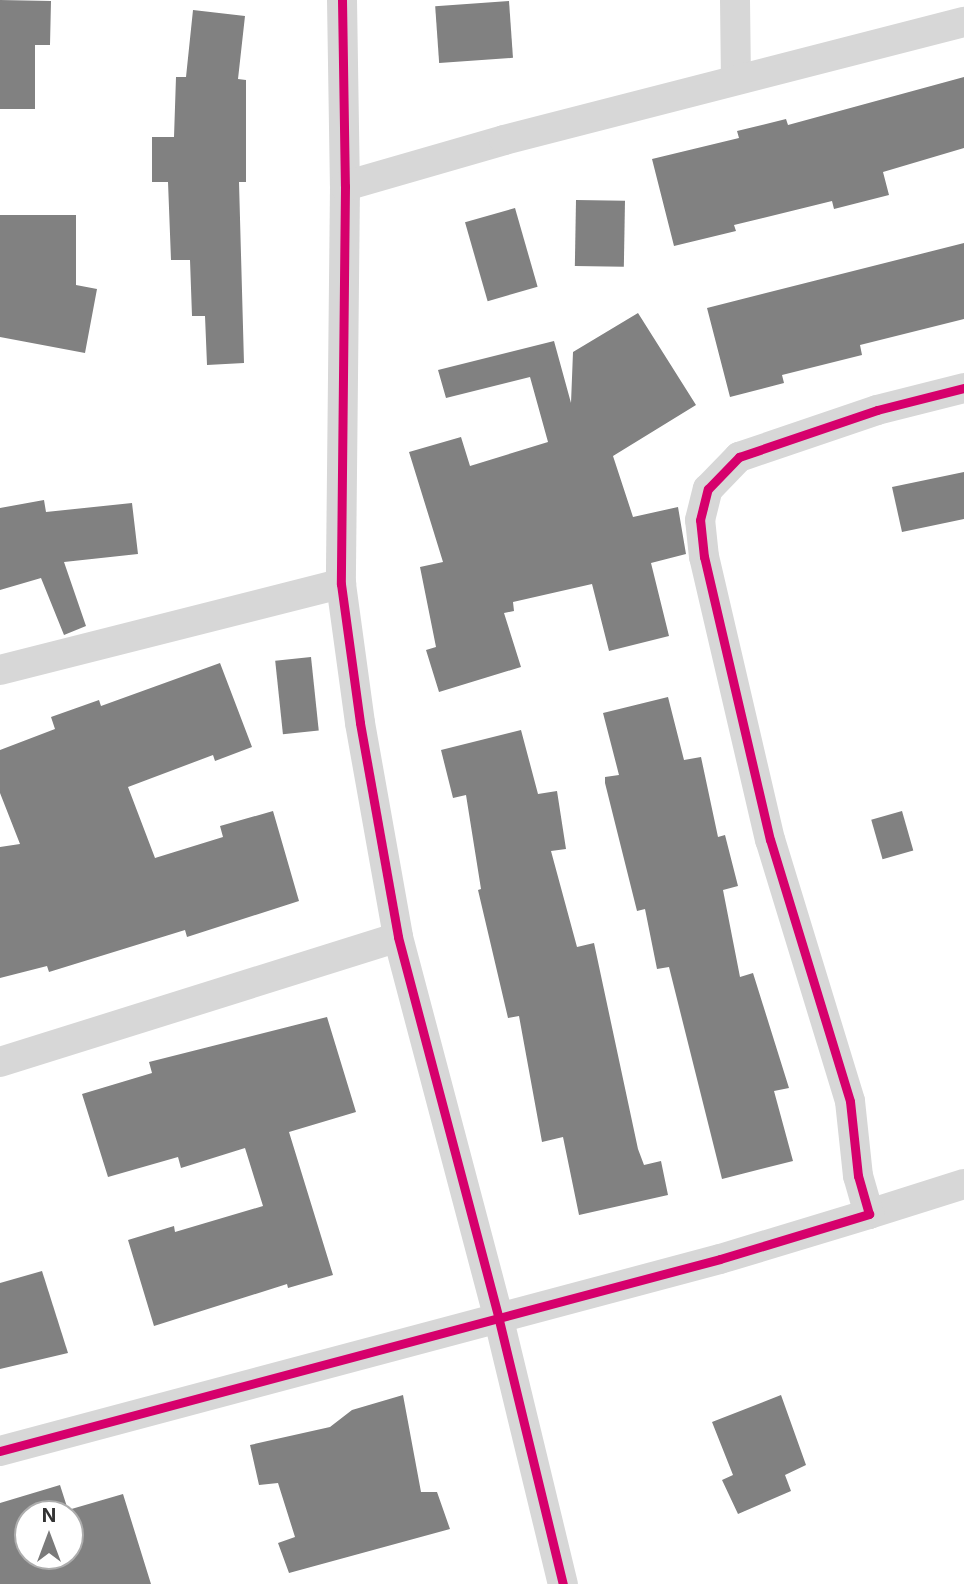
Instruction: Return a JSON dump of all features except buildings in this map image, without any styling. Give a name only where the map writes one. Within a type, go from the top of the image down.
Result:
[{"type":"street","points":[[342,0],[345,186],[341,584],[398,937],[498,1315],[563,1584]]},
{"type":"street","points":[[735,0],[736,79]]},
{"type":"street","points":[[345,186],[736,79],[964,22]]},
{"type":"street","points":[[869,1214],[858,1176],[850,1101],[770,840],[704,557],[700,520],[708,489],[739,457],[877,410],[964,388]]},
{"type":"street","points":[[0,670],[341,584]]},
{"type":"street","points":[[0,1062],[398,937]]},
{"type":"street","points":[[0,1451],[498,1315],[720,1259],[964,1184]]},
{"type":"cycle path","points":[[342,0],[345,186],[341,584],[360,723],[398,937],[498,1316],[563,1584]]},
{"type":"cycle path","points":[[0,1451],[720,1259],[869,1214],[858,1176],[850,1101],[770,840],[704,557],[700,520],[708,489],[739,457],[877,410],[964,388]]}]
